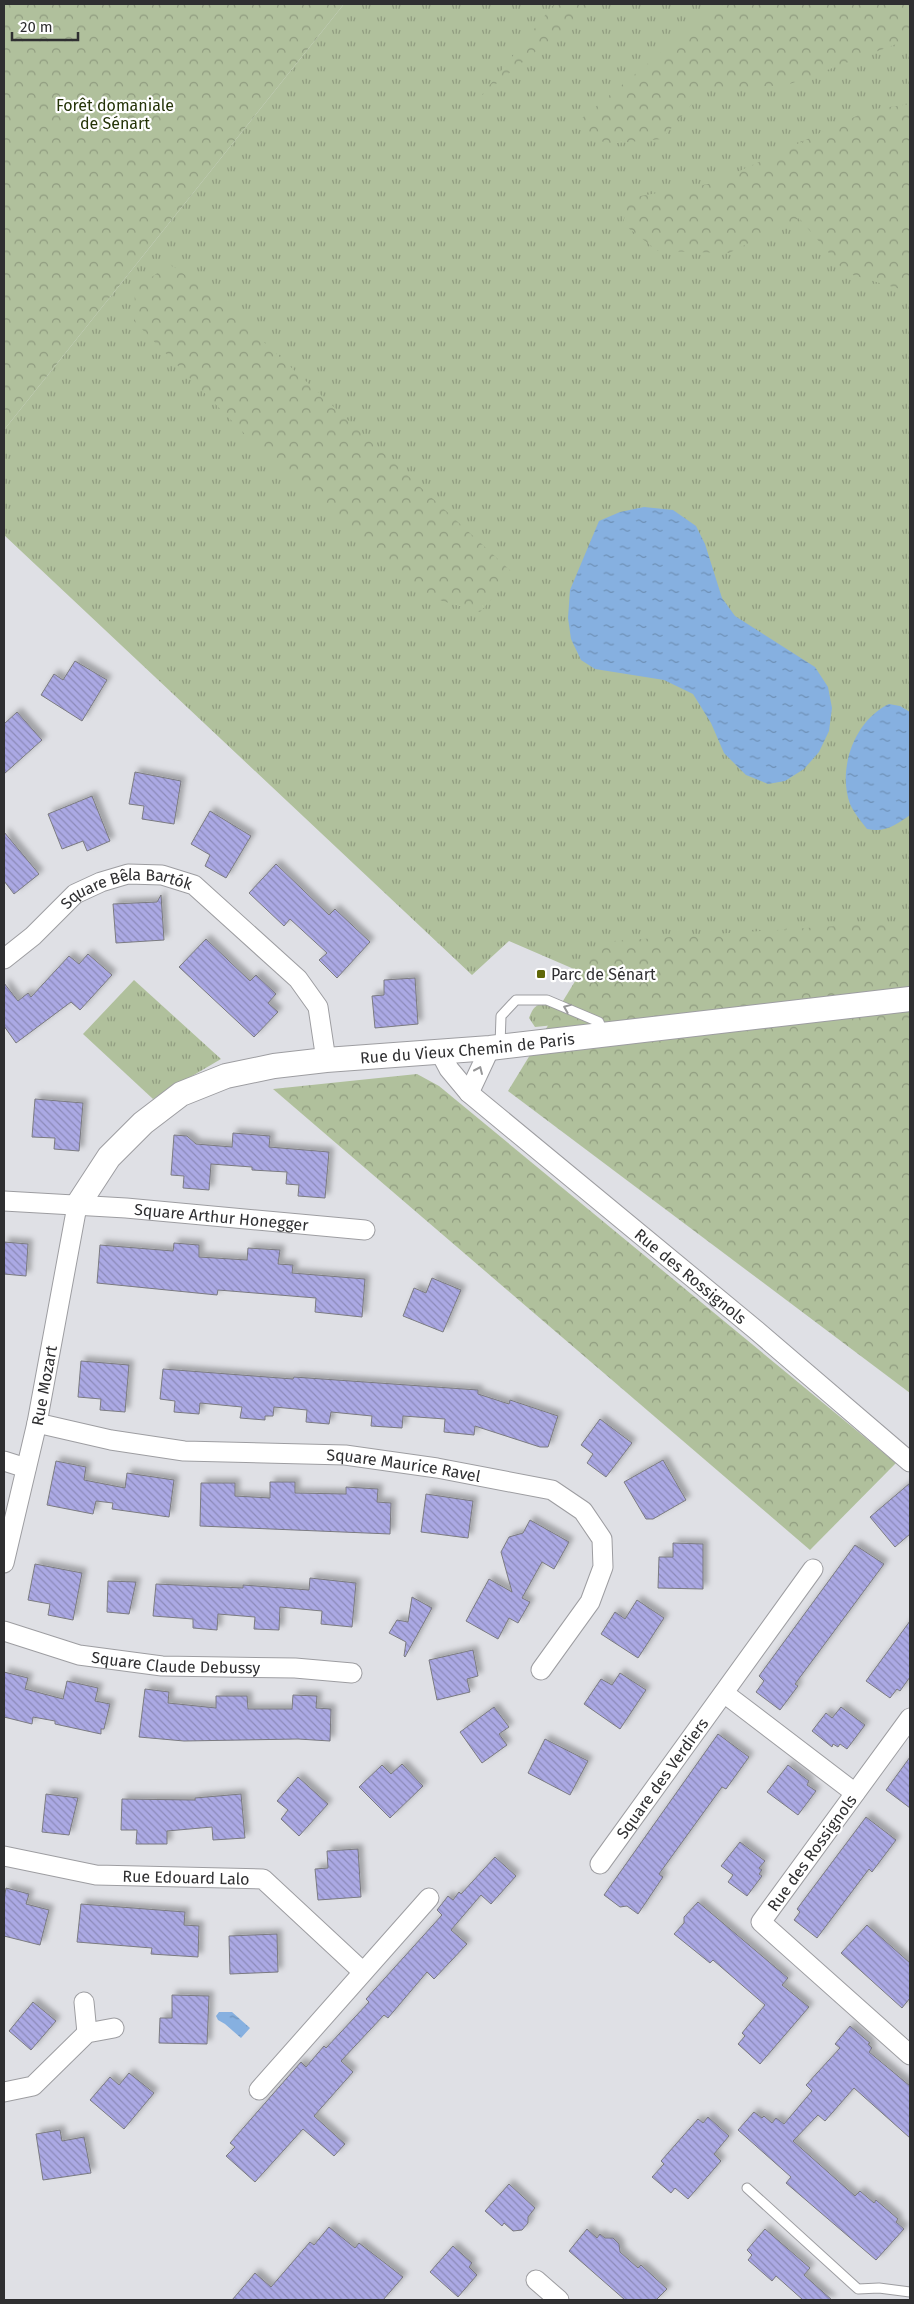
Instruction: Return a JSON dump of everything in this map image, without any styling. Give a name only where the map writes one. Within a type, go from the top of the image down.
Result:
[{"type":"street","name":"Square Bêla Bartók","points":[[4,959],[33,936],[75,894],[101,882],[128,874],[162,875],[194,885],[298,979],[318,1007],[326,1060]]},
{"type":"street","name":"Rue du Vieux Chemin de Paris","points":[[77,1206],[109,1157],[143,1122],[181,1094],[226,1076],[274,1066],[326,1060],[495,1047],[910,999]]},
{"type":"street","points":[[469,1093],[495,1047]]},
{"type":"street","name":"Rue des Rossignols","points":[[440,1052],[449,1069],[469,1093],[763,1336],[910,1462]]},
{"type":"street","name":"Square Arthur Honegger","points":[[4,1201],[126,1208],[365,1230]]},
{"type":"street","name":"Rue Mozart","points":[[4,1563],[37,1423],[77,1206]]},
{"type":"street","name":"Square Maurice Ravel","points":[[37,1423],[111,1440],[184,1451],[345,1455],[436,1468],[552,1490],[583,1511],[602,1539],[603,1567],[590,1602],[541,1670]]},
{"type":"street","points":[[4,1461],[26,1468]]},
{"type":"street","name":"Square des Verdiers","points":[[600,1864],[813,1569]]},
{"type":"street","name":"Square Claude Debussy","points":[[4,1631],[79,1655],[162,1666],[295,1668],[352,1673]]},
{"type":"street","points":[[724,1693],[856,1793]]},
{"type":"street","name":"Rue des Rossignols","points":[[910,1718],[761,1922],[910,2055]]},
{"type":"street","name":"Rue Edouard Lalo","points":[[4,1856],[96,1875],[263,1879],[363,1972]]},
{"type":"street","points":[[259,2090],[429,1898]]},
{"type":"street","points":[[84,2002],[87,2033]]},
{"type":"street","points":[[4,2092],[33,2086],[87,2033],[114,2028]]},
{"type":"street","points":[[536,2280],[560,2300]]},
{"type":"lane","points":[[495,1047],[501,1016],[516,1000],[547,1000],[599,1022],[604,1035]]},
{"type":"lane","points":[[748,2188],[858,2289],[879,2288],[910,2292]]},
{"type":"green space","name":"Forêt domaniale de Sénart","points":[[4,4],[344,4],[4,430]]},
{"type":"green space","points":[[344,4],[910,4],[910,978],[662,1007],[509,941],[472,975],[4,535],[4,430]]},
{"type":"green space","points":[[554,4],[594,4],[481,96]]},
{"type":"green space","points":[[724,4],[910,4],[910,39],[787,85],[704,90],[662,139],[606,144],[576,123],[698,22]]},
{"type":"green space","points":[[910,104],[910,292],[846,273],[799,218],[729,253],[658,251],[623,224],[629,198],[714,183],[869,110]]},
{"type":"green space","points":[[170,264],[213,295],[514,574],[480,612],[422,595],[274,464],[134,321],[135,289]]},
{"type":"green space","points":[[910,921],[910,1393],[508,1091],[599,942]]},
{"type":"green space","points":[[134,980],[221,1059],[153,1099],[83,1034]]},
{"type":"green space","points":[[547,1003],[570,1012],[574,1023],[535,1027],[529,1018],[532,1012],[535,1007]]},
{"type":"green space","points":[[417,1074],[439,1086],[896,1463],[810,1550],[273,1089]]},
{"type":"water","points":[[644,507],[673,510],[696,526],[705,544],[722,598],[735,616],[815,667],[828,687],[832,708],[829,731],[819,752],[804,769],[785,781],[768,784],[746,775],[724,753],[711,723],[693,694],[664,680],[595,669],[581,660],[571,639],[568,618],[570,590],[599,521],[620,512]]},
{"type":"water","points":[[889,704],[900,706],[910,712],[910,815],[895,825],[885,829],[873,830],[867,829],[850,804],[846,775],[852,746],[858,733],[877,711]]},
{"type":"water","points":[[219,2012],[232,2012],[250,2028],[241,2038],[218,2020],[216,2016]]},
{"type":"building","points":[[75,661],[107,680],[82,721],[41,695],[54,674],[63,680]]},
{"type":"building","points":[[17,712],[42,740],[4,774],[4,724]]},
{"type":"building","points":[[135,772],[181,781],[174,824],[142,819],[144,806],[129,804]]},
{"type":"building","points":[[92,796],[110,841],[87,851],[83,841],[62,849],[48,814]]},
{"type":"building","points":[[210,811],[251,836],[226,878],[205,866],[210,855],[191,844]]},
{"type":"building","points":[[4,832],[39,874],[14,894],[4,881]]},
{"type":"building","points":[[276,864],[329,915],[335,909],[370,942],[337,978],[319,960],[327,953],[290,919],[284,926],[249,893]]},
{"type":"building","points":[[161,895],[164,940],[116,943],[113,904],[157,902]]},
{"type":"building","points":[[206,939],[250,981],[256,975],[276,994],[268,1003],[278,1012],[254,1037],[179,967]]},
{"type":"building","points":[[88,954],[112,975],[80,1010],[71,1002],[16,1043],[4,1026],[4,983],[18,1001],[28,993],[31,997],[69,956],[79,964]]},
{"type":"building","points":[[415,978],[418,1024],[375,1028],[372,996],[384,995],[384,980]]},
{"type":"building","points":[[35,1099],[83,1103],[79,1151],[54,1149],[55,1138],[32,1137]]},
{"type":"building","points":[[233,1133],[270,1136],[269,1147],[329,1152],[325,1198],[298,1196],[299,1185],[286,1184],[287,1172],[252,1170],[252,1167],[211,1164],[209,1190],[183,1188],[184,1176],[171,1175],[174,1135],[187,1136],[196,1144],[232,1147]]},
{"type":"building","points":[[4,1242],[28,1244],[26,1276],[4,1274]]},
{"type":"building","points":[[174,1243],[199,1245],[199,1257],[247,1260],[248,1248],[280,1250],[278,1264],[293,1265],[292,1273],[365,1279],[362,1317],[315,1312],[316,1298],[218,1290],[217,1295],[97,1283],[100,1245],[173,1251]]},
{"type":"building","points":[[432,1278],[461,1290],[443,1332],[403,1316],[414,1288],[426,1293]]},
{"type":"building","points":[[81,1361],[129,1365],[125,1412],[100,1410],[101,1399],[78,1397]]},
{"type":"building","points":[[163,1369],[478,1390],[478,1394],[509,1404],[510,1400],[558,1416],[548,1447],[540,1447],[475,1426],[474,1435],[444,1432],[445,1419],[403,1416],[402,1428],[371,1426],[372,1416],[331,1412],[329,1424],[306,1422],[307,1410],[274,1407],[273,1416],[265,1416],[265,1420],[240,1418],[242,1407],[200,1403],[199,1414],[174,1412],[175,1401],[160,1399]]},
{"type":"building","points":[[600,1419],[632,1443],[606,1477],[587,1463],[593,1454],[581,1445]]},
{"type":"building","points":[[663,1460],[686,1500],[653,1519],[646,1519],[624,1482]]},
{"type":"building","points":[[56,1461],[86,1467],[84,1480],[125,1488],[127,1473],[174,1480],[169,1517],[112,1509],[113,1503],[96,1501],[93,1514],[47,1505]]},
{"type":"building","points":[[270,1482],[295,1482],[295,1493],[346,1494],[346,1487],[378,1489],[377,1502],[391,1503],[390,1534],[200,1526],[201,1483],[235,1483],[235,1496],[270,1498]]},
{"type":"building","points":[[910,1483],[910,1534],[895,1547],[870,1517]]},
{"type":"building","points":[[426,1494],[473,1501],[468,1538],[421,1532]]},
{"type":"building","points":[[530,1520],[569,1542],[554,1569],[542,1562],[522,1598],[530,1602],[518,1623],[509,1618],[498,1639],[466,1621],[489,1579],[512,1592],[501,1552],[509,1537],[523,1533]]},
{"type":"building","points":[[673,1543],[703,1544],[703,1589],[658,1588],[659,1557],[673,1557]]},
{"type":"building","points":[[855,1545],[884,1564],[795,1684],[798,1686],[780,1710],[756,1692],[764,1681],[759,1676]]},
{"type":"building","points":[[35,1564],[82,1573],[73,1620],[48,1615],[50,1604],[28,1600]]},
{"type":"building","points":[[310,1578],[356,1583],[352,1627],[321,1624],[322,1611],[280,1607],[279,1630],[254,1629],[255,1617],[218,1614],[217,1630],[193,1628],[193,1619],[153,1616],[156,1584],[243,1588],[243,1585],[309,1590]]},
{"type":"building","points":[[108,1581],[136,1582],[129,1614],[107,1612]]},
{"type":"building","points":[[412,1597],[432,1608],[405,1657],[406,1642],[389,1633],[397,1620],[408,1622]]},
{"type":"building","points":[[637,1600],[664,1618],[638,1658],[601,1634],[615,1612],[625,1619]]},
{"type":"building","points":[[910,1621],[910,1677],[900,1691],[897,1689],[890,1698],[866,1681]]},
{"type":"building","points":[[473,1650],[478,1676],[467,1679],[470,1692],[437,1700],[429,1660]]},
{"type":"building","points":[[4,1672],[28,1678],[25,1689],[63,1699],[67,1681],[98,1688],[95,1701],[110,1704],[101,1734],[33,1717],[32,1724],[4,1717]]},
{"type":"building","points":[[620,1673],[646,1690],[620,1729],[584,1704],[601,1679],[612,1685]]},
{"type":"building","points":[[145,1689],[169,1692],[168,1703],[216,1708],[216,1696],[247,1696],[248,1709],[292,1709],[293,1695],[317,1696],[316,1708],[331,1709],[330,1741],[298,1739],[184,1741],[139,1737]]},
{"type":"building","points":[[494,1707],[509,1727],[499,1734],[507,1745],[482,1763],[460,1732]]},
{"type":"building","points":[[841,1707],[865,1725],[847,1749],[840,1744],[838,1747],[833,1744],[832,1747],[812,1731],[826,1713],[832,1718]]},
{"type":"building","points":[[718,1734],[749,1757],[726,1789],[722,1787],[659,1874],[663,1877],[638,1914],[627,1906],[620,1907],[604,1895]]},
{"type":"building","points":[[545,1739],[588,1761],[570,1795],[528,1773]]},
{"type":"building","points":[[910,1757],[910,1808],[886,1790]]},
{"type":"building","points":[[402,1764],[423,1786],[390,1818],[359,1787],[382,1765],[391,1774]]},
{"type":"building","points":[[788,1765],[809,1781],[807,1785],[816,1791],[798,1815],[767,1792]]},
{"type":"building","points":[[298,1777],[328,1804],[299,1836],[281,1819],[288,1810],[277,1801]]},
{"type":"building","points":[[46,1794],[78,1798],[69,1835],[42,1832]]},
{"type":"building","points":[[241,1794],[245,1838],[213,1840],[212,1827],[167,1831],[167,1844],[136,1844],[137,1830],[121,1830],[122,1799],[195,1800],[195,1798]]},
{"type":"building","points":[[866,1817],[896,1840],[872,1872],[869,1869],[817,1938],[794,1920],[800,1912],[797,1909]]},
{"type":"building","points":[[740,1842],[765,1861],[759,1868],[762,1870],[759,1874],[762,1876],[747,1896],[728,1882],[733,1875],[721,1866]]},
{"type":"building","points":[[358,1849],[361,1897],[318,1900],[315,1869],[328,1868],[327,1851]]},
{"type":"building","points":[[495,1857],[516,1876],[491,1904],[481,1895],[451,1930],[467,1944],[434,1979],[427,1972],[388,2018],[384,2015],[341,2061],[353,2072],[314,2116],[345,2144],[334,2156],[303,2129],[255,2182],[226,2156],[235,2147],[230,2143],[301,2062],[306,2067],[324,2046],[326,2048],[369,2002],[366,1999],[442,1915],[437,1910],[448,1896],[453,1900],[459,1892],[461,1894]]},
{"type":"building","points":[[6,1888],[29,1894],[26,1904],[49,1910],[40,1945],[4,1936],[4,1899]]},
{"type":"building","points":[[698,1902],[788,1978],[782,1985],[809,2007],[760,2064],[738,2044],[745,2036],[742,2033],[765,2005],[713,1960],[710,1963],[674,1934],[684,1923],[684,1917]]},
{"type":"building","points":[[81,1904],[185,1912],[184,1925],[199,1926],[198,1957],[151,1954],[152,1948],[77,1942]]},
{"type":"building","points":[[867,1925],[910,1963],[910,1998],[902,2008],[841,1953]]},
{"type":"building","points":[[277,1934],[278,1972],[230,1974],[229,1936]]},
{"type":"building","points":[[172,1995],[209,1996],[207,2044],[159,2043],[160,2018],[172,2018]]},
{"type":"building","points":[[33,2002],[56,2021],[31,2050],[9,2031]]},
{"type":"building","points":[[850,2026],[870,2043],[868,2044],[872,2048],[869,2052],[910,2086],[910,2138],[854,2088],[825,2121],[818,2115],[793,2141],[855,2196],[860,2191],[874,2203],[876,2200],[898,2219],[896,2222],[904,2229],[876,2260],[786,2183],[791,2177],[738,2130],[754,2112],[762,2118],[764,2116],[772,2123],[776,2118],[784,2124],[812,2091],[806,2085],[840,2048],[835,2044]]},
{"type":"building","points":[[129,2073],[154,2093],[124,2129],[90,2100],[110,2077],[119,2085]]},
{"type":"building","points":[[708,2117],[729,2136],[714,2154],[721,2161],[688,2199],[675,2188],[671,2193],[652,2177],[664,2164],[661,2161],[698,2119],[703,2123]]},
{"type":"building","points":[[60,2130],[62,2141],[84,2137],[91,2173],[43,2180],[36,2134]]},
{"type":"building","points":[[509,2184],[535,2208],[528,2217],[528,2223],[522,2230],[513,2231],[504,2223],[502,2226],[485,2211]]},
{"type":"building","points":[[329,2227],[355,2248],[359,2243],[403,2277],[383,2300],[232,2300],[255,2273],[271,2287],[310,2242],[314,2245]]},
{"type":"building","points":[[587,2229],[597,2238],[600,2234],[605,2238],[613,2238],[619,2244],[620,2252],[638,2268],[641,2265],[667,2289],[656,2300],[625,2300],[569,2251]]},
{"type":"building","points":[[765,2229],[810,2268],[804,2275],[832,2300],[803,2300],[776,2276],[772,2281],[748,2260],[752,2255],[747,2250]]},
{"type":"building","points":[[453,2246],[472,2263],[469,2267],[477,2275],[458,2297],[430,2272]]},
{"type":"place","name":"Parc de Sénart","points":[[541,974]]}]
